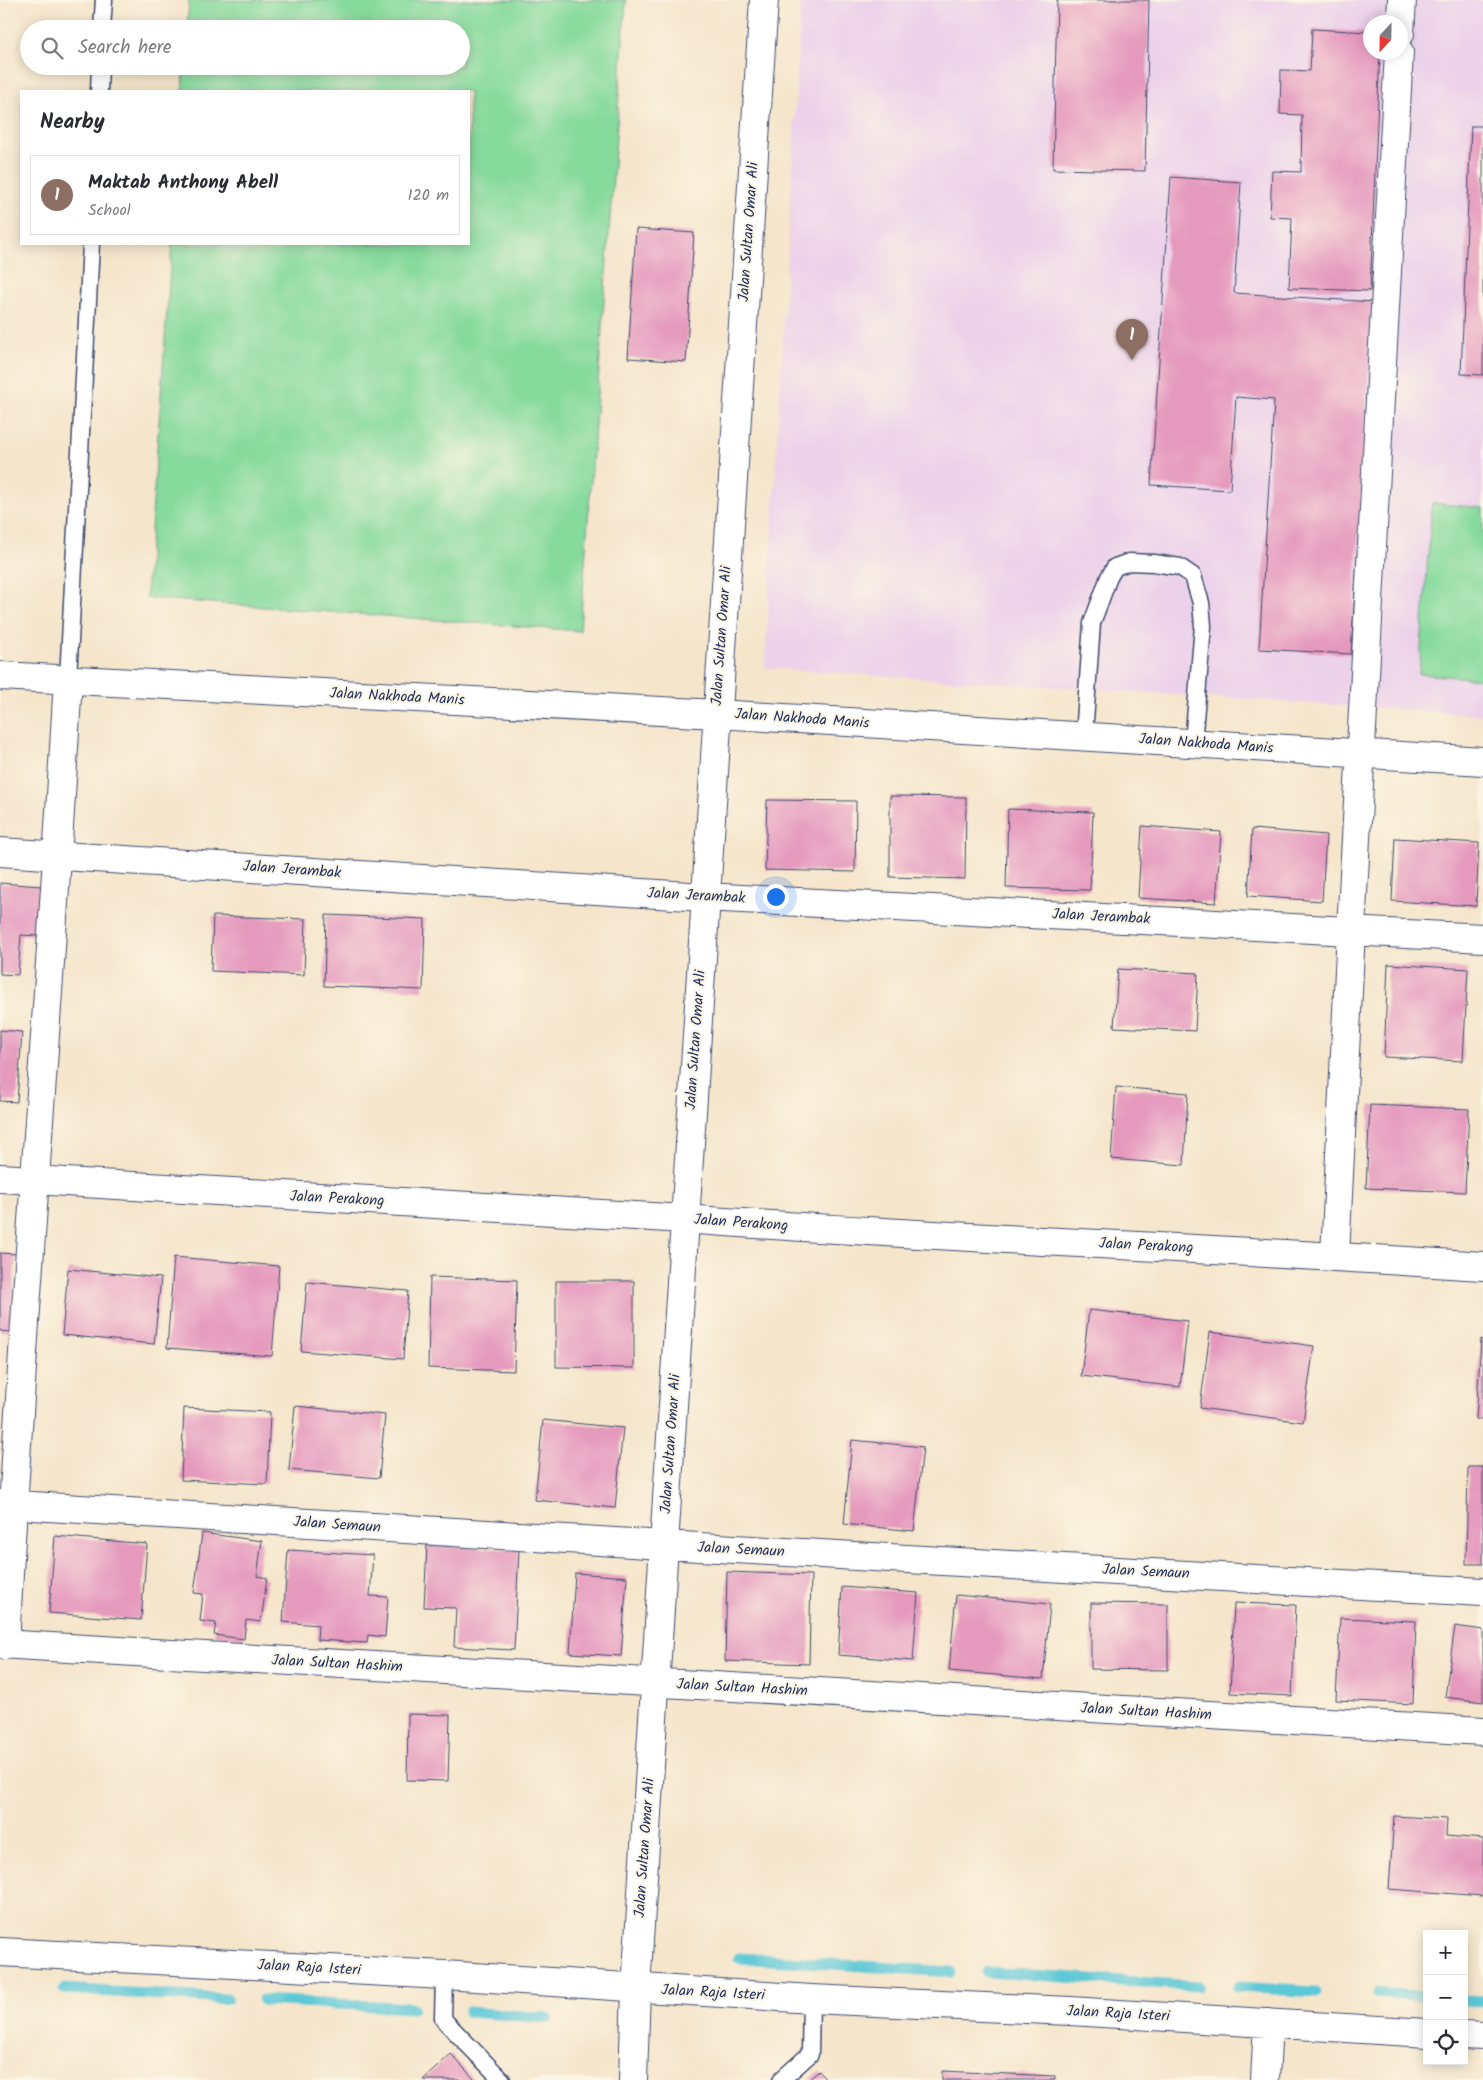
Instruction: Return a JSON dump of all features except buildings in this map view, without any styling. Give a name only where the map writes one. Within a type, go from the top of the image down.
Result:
[{"type":"street","name":"Jalan Sultan Omar Ali","points":[[633,2080],[636,1988],[764,0]]},
{"type":"street","points":[[1335,1256],[1351,930],[1400,60]]},
{"type":"street","name":"Jalan Nakhoda Manis","points":[[0,676],[717,714],[1483,761]]},
{"type":"street","points":[[3,1645],[6,1505],[34,1181],[58,855],[68,679]]},
{"type":"street","name":"Jalan Jerambak","points":[[0,852],[705,896],[1483,938]]},
{"type":"street","name":"Jalan Perakong","points":[[0,1178],[791,1227],[1335,1256],[1483,1266]]},
{"type":"street","name":"Jalan Semaun","points":[[6,1505],[1483,1592]]},
{"type":"street","name":"Jalan Sultan Hashim","points":[[3,1645],[1483,1731]]},
{"type":"street","name":"Jalan Raja Isteri","points":[[0,1952],[444,1975],[811,1999],[1423,2033]]},
{"type":"street","points":[[1265,2080],[1268,2023]]},
{"type":"street","points":[[1468,2035],[1483,2036]]},
{"type":"lane","points":[[103,20],[104,0]]},
{"type":"lane","points":[[99,90],[100,75]]},
{"type":"lane","points":[[68,679],[91,245]]},
{"type":"lane","points":[[1084,736],[1092,623],[1109,576],[1115,567],[1129,562],[1154,563],[1180,567],[1193,576],[1201,604],[1203,626],[1193,743]]},
{"type":"lane","points":[[444,1975],[443,2019],[502,2080]]},
{"type":"lane","points":[[780,2080],[810,2054],[811,1999]]},
{"type":"shaded area","points":[[801,0],[1483,0],[1483,715],[765,668]]},
{"type":"green space","points":[[189,0],[626,0],[580,631],[146,598],[172,245],[470,245],[470,90],[183,90],[184,75],[470,75],[470,20],[188,20]]},
{"type":"green space","points":[[1432,503],[1483,508],[1483,679],[1419,674]]},
{"type":"waterway","points":[[739,1958],[951,1972]]},
{"type":"waterway","points":[[987,1972],[1198,1986]]},
{"type":"waterway","points":[[1238,1987],[1316,1992]]},
{"type":"waterway","points":[[64,1989],[227,1999]]},
{"type":"waterway","points":[[1378,1993],[1423,1997]]},
{"type":"waterway","points":[[263,2000],[413,2008]]},
{"type":"waterway","points":[[1468,2000],[1483,2001]]},
{"type":"waterway","points":[[469,2012],[547,2018]]},
{"type":"place","name":"Maktab Anthony Abell","points":[[1132,360]]}]
